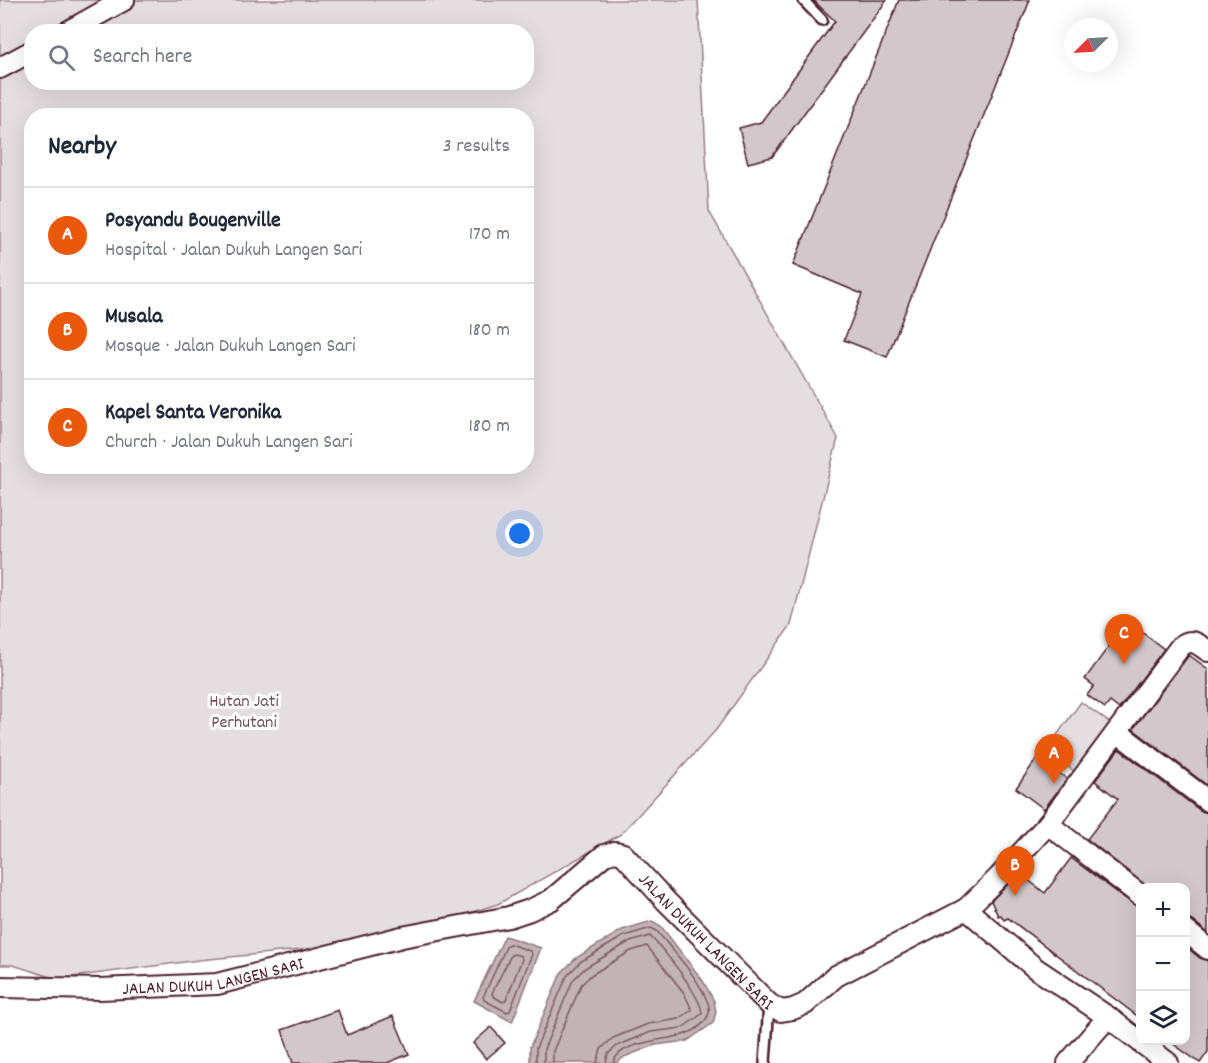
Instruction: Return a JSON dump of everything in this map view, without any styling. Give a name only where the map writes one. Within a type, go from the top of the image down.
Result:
[{"type":"street","points":[[81,24],[124,0]]},
{"type":"street","points":[[0,68],[24,55]]},
{"type":"street","name":"JALAN DUKUH LANGEN SARI","points":[[0,987],[100,989],[217,984],[402,937],[509,917],[551,900],[604,855],[615,852],[623,854],[666,901],[770,1004],[781,1011],[793,1009],[805,1004],[836,976],[966,909],[999,878],[1048,824],[1180,646],[1190,641],[1202,646]]},
{"type":"street","points":[[1117,732],[1208,801]]},
{"type":"street","points":[[1048,824],[1136,893]]},
{"type":"street","points":[[966,909],[1035,968],[1108,1017],[1168,1063]]},
{"type":"street","points":[[1190,935],[1208,949]]},
{"type":"street","points":[[1068,1063],[1108,1017]]},
{"type":"lane","points":[[802,0],[822,20]]},
{"type":"lane","points":[[765,1063],[770,1004]]},
{"type":"green space","name":"Hutan Jati Perhutani","points":[[0,0],[698,0],[709,211],[838,438],[791,625],[716,730],[621,834],[498,904],[370,943],[199,960],[57,979],[13,965],[0,965]]},
{"type":"green space","points":[[1081,702],[1110,723],[1075,772],[1046,750]]},
{"type":"water","points":[[652,921],[661,926],[703,981],[714,1001],[716,1012],[713,1023],[687,1041],[655,1045],[624,1057],[617,1063],[530,1063],[530,1047],[561,973],[576,958],[622,930]]},
{"type":"water","points":[[505,936],[541,948],[512,1022],[474,1001]]},
{"type":"building","points":[[813,0],[887,0],[772,157],[748,163],[739,128],[761,122],[835,21]]},
{"type":"building","points":[[899,0],[1030,0],[887,357],[844,340],[862,294],[793,265]]},
{"type":"building","points":[[1127,621],[1164,649],[1119,709],[1110,702],[1105,708],[1087,695],[1094,686],[1085,679]]},
{"type":"building","points":[[1189,655],[1208,669],[1208,786],[1133,729]]},
{"type":"building","points":[[1119,749],[1201,811],[1208,813],[1208,933],[1190,920],[1190,883],[1143,883],[1087,839],[1118,799],[1095,781]]},
{"type":"building","points":[[1038,757],[1067,779],[1044,809],[1016,788]]},
{"type":"building","points":[[1071,858],[1136,905],[1136,1015],[1008,918],[1004,920],[1001,915],[998,916],[991,901],[1019,873],[1045,893]]},
{"type":"building","points":[[1190,950],[1208,961],[1208,1052],[1200,1063],[1175,1045],[1190,1045]]},
{"type":"building","points":[[338,1010],[347,1035],[393,1016],[409,1054],[387,1063],[293,1063],[282,1030]]},
{"type":"building","points":[[491,1027],[505,1043],[486,1059],[473,1043]]},
{"type":"place","name":"Kapel Santa Veronika","points":[[1124,664]]},
{"type":"place","name":"Posyandu Bougenville","points":[[1054,784]]},
{"type":"place","name":"Musala","points":[[1015,896]]}]
